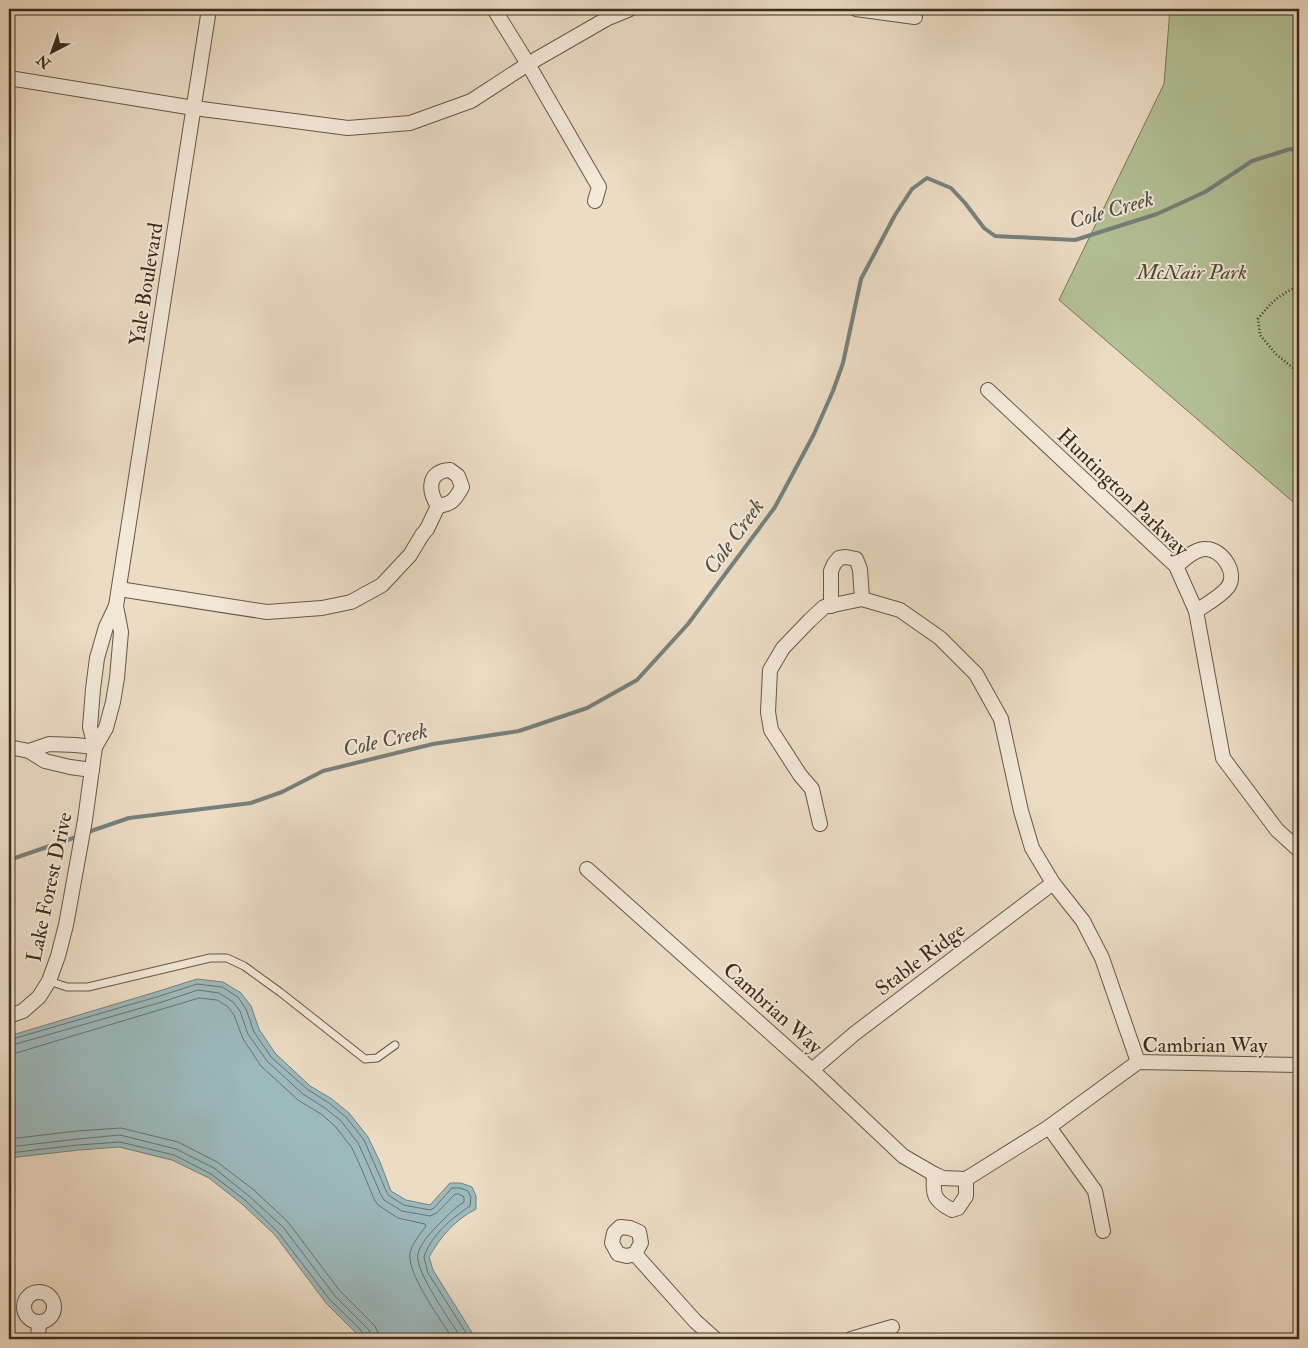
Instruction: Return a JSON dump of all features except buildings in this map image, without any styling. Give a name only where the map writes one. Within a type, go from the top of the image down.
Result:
[{"type":"street","name":"Yale Boulevard","points":[[122,566],[209,9]]},
{"type":"street","points":[[494,9],[599,187],[595,201]]},
{"type":"street","points":[[9,78],[194,108],[348,128],[410,122],[471,101],[528,64],[608,18],[630,9]]},
{"type":"street","points":[[856,9],[915,17]]},
{"type":"street","name":"Huntington Parkway","points":[[988,390],[1176,566],[1196,611],[1222,758],[1277,830],[1299,850]]},
{"type":"street","points":[[119,589],[268,612],[322,608],[351,602],[382,585],[410,555],[427,529],[438,506]]},
{"type":"street","points":[[1176,566],[1196,551],[1207,548],[1219,554],[1228,564],[1231,574],[1229,585],[1217,598],[1196,611]]},
{"type":"street","points":[[831,606],[831,570],[839,558],[856,559],[860,569],[862,599]]},
{"type":"street","name":"Lake Forest Drive","points":[[9,1016],[22,1011],[39,997],[49,981],[64,933],[85,820],[95,747],[90,727],[96,658],[106,627],[116,606],[122,566]]},
{"type":"street","points":[[820,824],[812,789],[800,775],[771,730],[768,712],[770,670],[783,648],[824,607],[862,599],[900,610],[940,638],[976,674],[1001,719],[1021,811],[1032,848],[1053,884],[1083,921],[1102,958],[1138,1062]]},
{"type":"street","name":"Lake Forest Drive","points":[[95,747],[106,728],[117,678],[122,632],[116,606]]},
{"type":"street","points":[[29,751],[49,744],[95,747]]},
{"type":"street","points":[[9,746],[29,751],[44,761],[92,770]]},
{"type":"street","name":"Cambrian Way","points":[[587,869],[812,1070],[903,1156],[943,1178],[966,1179],[1049,1127],[1138,1062],[1299,1065]]},
{"type":"street","name":"Stable Ridge","points":[[812,1070],[854,1034],[1053,884]]},
{"type":"street","points":[[1049,1127],[1095,1191],[1103,1231]]},
{"type":"street","points":[[934,1174],[934,1191],[939,1203],[952,1210],[958,1208],[966,1196],[966,1179]]},
{"type":"street","points":[[635,1254],[695,1321],[715,1339]]},
{"type":"street","points":[[38,1339],[39,1323]]},
{"type":"street","points":[[851,1339],[892,1327]]},
{"type":"lane","points":[[49,981],[67,987],[88,987],[210,958],[227,958],[244,966],[280,992],[365,1059],[377,1058],[395,1046]]},
{"type":"path","points":[[1299,286],[1287,291],[1268,305],[1258,319],[1260,335],[1276,354],[1299,373]]},
{"type":"green space","name":"McNair Park","points":[[1170,9],[1299,9],[1299,507],[1059,300],[1164,84]]},
{"type":"water","points":[[197,979],[223,982],[241,993],[251,1006],[259,1029],[275,1053],[310,1086],[332,1099],[349,1113],[368,1137],[391,1191],[406,1200],[430,1205],[450,1183],[461,1183],[472,1187],[476,1196],[476,1209],[461,1218],[449,1229],[429,1257],[433,1270],[476,1339],[362,1339],[326,1303],[275,1235],[242,1204],[209,1178],[172,1160],[119,1147],[9,1158],[9,1036]]},
{"type":"waterway","name":"Cole Creek","points":[[85,833],[129,818],[251,803],[282,792],[323,771],[433,744],[519,731],[587,708],[637,680],[688,624],[775,507],[814,434],[833,391],[843,363],[861,279],[895,215],[912,189],[927,178],[951,188],[984,228],[995,236],[1075,240],[1157,214],[1205,192],[1252,161],[1290,149],[1299,151]]},
{"type":"waterway","name":"Cole Creek","points":[[9,860],[79,836]]}]
